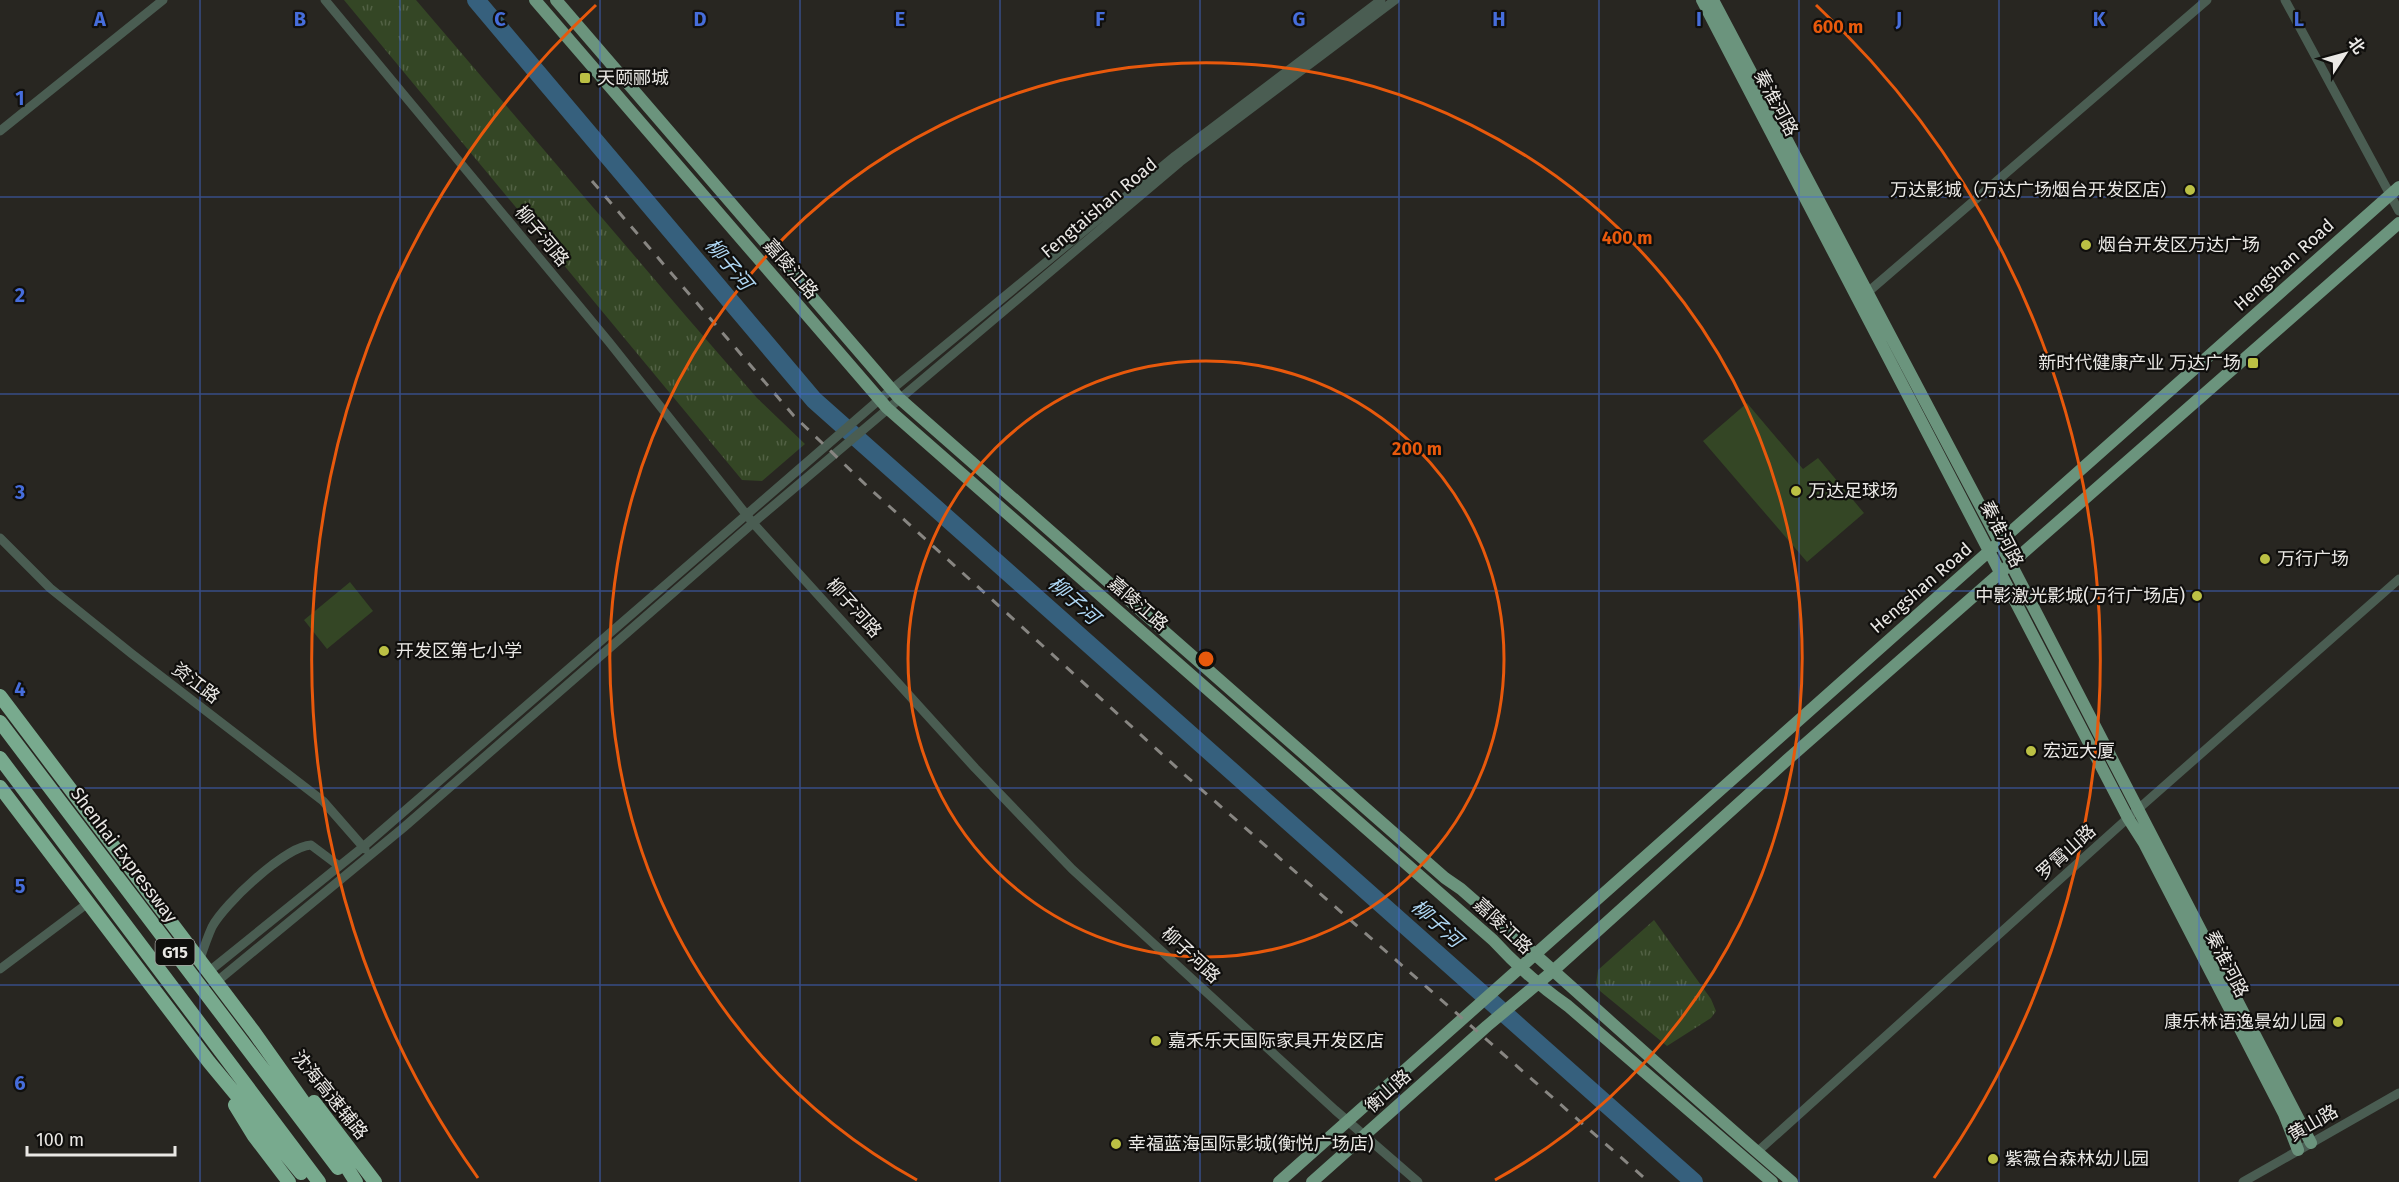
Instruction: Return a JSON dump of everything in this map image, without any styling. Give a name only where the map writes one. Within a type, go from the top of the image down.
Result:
[{"type":"highway","points":[[0,696],[254,1032],[322,1128],[356,1182]]},
{"type":"highway","name":"Shenhai Expressway","points":[[0,722],[348,1182]]},
{"type":"highway","name":"G15","points":[[0,758],[318,1182]]},
{"type":"highway","points":[[0,787],[209,1062],[309,1182]]},
{"type":"highway","name":"沈海高速辅路","points":[[254,1032],[303,1087],[375,1182]]},
{"type":"highway","points":[[209,1062],[254,1136],[289,1182]]},
{"type":"main road","name":"嘉陵江路","points":[[535,0],[884,403],[1493,940],[1521,968],[1772,1182]]},
{"type":"main road","name":"嘉陵江路","points":[[556,0],[895,394],[1436,870],[1554,970],[1792,1182]]},
{"type":"main road","name":"秦淮河路","points":[[1702,0],[1995,546]]},
{"type":"main road","name":"秦淮河路","points":[[1713,0],[1868,292],[2006,568],[2133,814],[2311,1143]]},
{"type":"main road","name":"Hengshan Road","points":[[1279,1182],[2395,191]]},
{"type":"main road","points":[[1539,983],[1770,776],[2399,223]]},
{"type":"main road","name":"秦淮河路","points":[[2133,814],[2144,843],[2284,1114],[2298,1150]]},
{"type":"main road","name":"衡山路","points":[[1312,1182],[1487,1026],[1539,983]]},
{"type":"street","points":[[0,131],[163,0]]},
{"type":"street","name":"柳子河路","points":[[324,0],[609,342],[749,519],[975,768],[1072,869],[1348,1122],[1418,1182]]},
{"type":"street","name":"Fengtaishan Road","points":[[895,394],[1174,156],[1381,0]]},
{"type":"street","name":"Fengtaishan Road","points":[[749,519],[869,409],[884,403],[1180,162],[1395,0]]},
{"type":"street","points":[[1868,292],[2207,0]]},
{"type":"street","points":[[2285,0],[2395,191],[2399,211]]},
{"type":"street","name":"Fengtaishan Road","points":[[749,519],[834,454],[876,418],[884,403]]},
{"type":"street","points":[[207,972],[363,847],[749,519]]},
{"type":"street","points":[[207,972],[370,854],[749,519]]},
{"type":"street","name":"资江路","points":[[0,538],[50,588],[323,801],[370,854]]},
{"type":"street","name":"罗霄山路","points":[[1757,1152],[2399,579]]},
{"type":"street","points":[[207,972],[213,926],[242,889],[295,850],[311,845],[339,866]]},
{"type":"street","points":[[0,969],[87,903]]},
{"type":"street","name":"黄山路","points":[[2243,1182],[2399,1093]]},
{"type":"green space","points":[[344,0],[416,0],[757,398],[805,444],[762,481],[742,480]]},
{"type":"green space","name":"万达足球场","points":[[1747,403],[1803,469],[1818,458],[1864,513],[1807,562],[1703,441]]},
{"type":"green space","points":[[350,582],[373,611],[327,649],[304,620]]},
{"type":"green space","points":[[1654,920],[1711,999],[1716,1011],[1711,1018],[1667,1046],[1600,991],[1596,985],[1598,970]]},
{"type":"waterway","name":"柳子河","points":[[476,0],[814,400],[1694,1182]]},
{"type":"railway","points":[[592,181],[794,416],[867,486],[1186,776],[1649,1182]]},
{"type":"place","name":"天颐郦城","points":[[585,78]]},
{"type":"place","name":"万达影城（万达广场烟台开发区店）","points":[[2190,190]]},
{"type":"place","name":"烟台开发区万达广场","points":[[2086,245]]},
{"type":"place","name":"新时代健康产业 万达广场","points":[[2253,363]]},
{"type":"place","name":"万达足球场","points":[[1796,491]]},
{"type":"place","name":"万行广场","points":[[2265,559]]},
{"type":"place","name":"中影激光影城(万行广场店)","points":[[2197,596]]},
{"type":"place","name":"开发区第七小学","points":[[384,651]]},
{"type":"place","name":"宏远大厦","points":[[2031,751]]},
{"type":"place","name":"康乐林语逸景幼儿园","points":[[2338,1022]]},
{"type":"place","name":"嘉禾乐天国际家具开发区店","points":[[1156,1041]]},
{"type":"place","name":"幸福蓝海国际影城(衡悦广场店)","points":[[1116,1144]]},
{"type":"place","name":"紫薇台森林幼儿园","points":[[1993,1159]]}]
